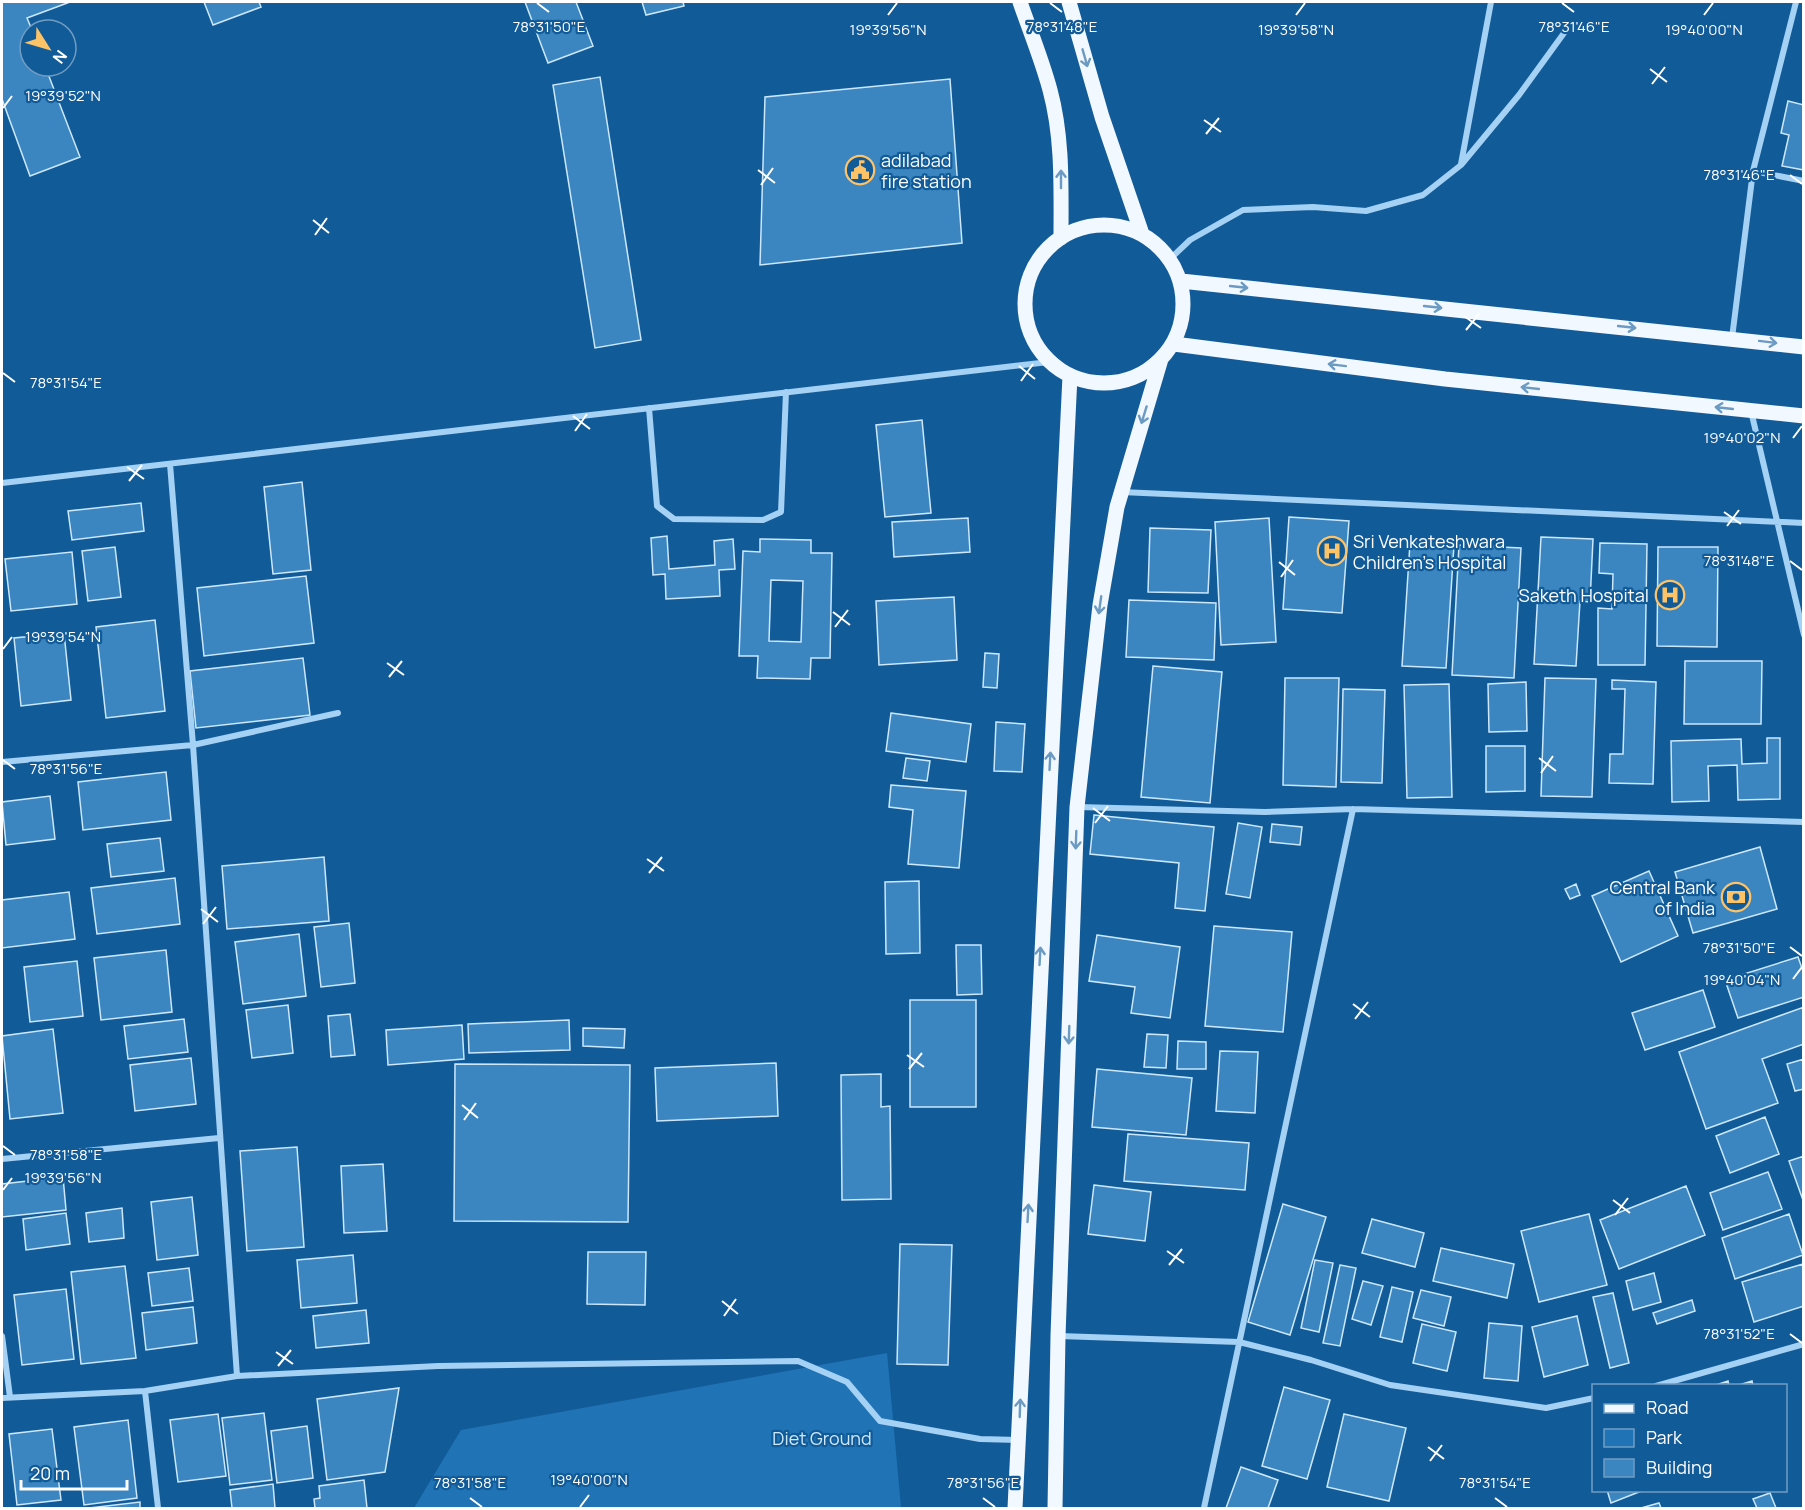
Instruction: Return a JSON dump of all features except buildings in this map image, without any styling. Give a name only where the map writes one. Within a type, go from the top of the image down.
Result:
[{"type":"main road","points":[[1020,2],[1050,90],[1057,125],[1061,156],[1061,238]]},
{"type":"main road","points":[[1069,2],[1105,126],[1142,234]]},
{"type":"main road","points":[[1101,225],[1122,227],[1142,234],[1170,259],[1181,281],[1183,315],[1174,344],[1161,359],[1142,374],[1118,382],[1093,383],[1070,376],[1049,362],[1035,343],[1027,321],[1026,297],[1031,274],[1044,254],[1061,238],[1080,228],[1101,225]]},
{"type":"main road","points":[[1181,281],[1803,347]]},
{"type":"main road","points":[[1174,344],[1445,379],[1803,416]]},
{"type":"main road","points":[[1055,1509],[1058,1336],[1077,807],[1100,605],[1121,492],[1161,359]]},
{"type":"main road","points":[[1015,1509],[1070,376]]},
{"type":"street","points":[[1461,165],[1491,2]]},
{"type":"street","points":[[1732,338],[1753,171],[1796,2]]},
{"type":"street","points":[[1170,259],[1190,240],[1243,210],[1313,207],[1366,211],[1423,195],[1461,165],[1519,95],[1564,33]]},
{"type":"street","points":[[1753,171],[1803,181]]},
{"type":"street","points":[[2,483],[1049,362]]},
{"type":"street","points":[[649,408],[657,506],[674,519],[763,520],[781,512],[786,392]]},
{"type":"street","points":[[1751,410],[1803,635]]},
{"type":"street","points":[[170,464],[193,746],[237,1376]]},
{"type":"street","points":[[1121,492],[1803,523]]},
{"type":"street","points":[[2,762],[193,746],[338,713]]},
{"type":"street","points":[[1077,807],[1265,812],[1353,809],[1803,822]]},
{"type":"street","points":[[1204,1509],[1353,809]]},
{"type":"street","points":[[2,1159],[219,1138]]},
{"type":"street","points":[[2,1336],[10,1397]]},
{"type":"street","points":[[1058,1336],[1239,1342],[1311,1360],[1390,1385],[1546,1408],[1592,1398]]},
{"type":"street","points":[[1663,1384],[1803,1344]]},
{"type":"street","points":[[2,1398],[145,1391],[237,1376],[438,1366],[798,1361],[847,1382],[880,1421],[980,1439],[1020,1440]]},
{"type":"street","points":[[145,1391],[158,1509]]},
{"type":"green space","name":"Diet Ground","points":[[887,1353],[901,1508],[414,1508],[461,1430]]},
{"type":"place","name":"adilabad fire station","points":[[860,170]]},
{"type":"place","name":"Sri Venkateshwara Children's Hospital","points":[[1332,551]]},
{"type":"place","name":"Saketh Hospital","points":[[1670,595]]},
{"type":"place","name":"Central Bank of India","points":[[1736,897]]}]
